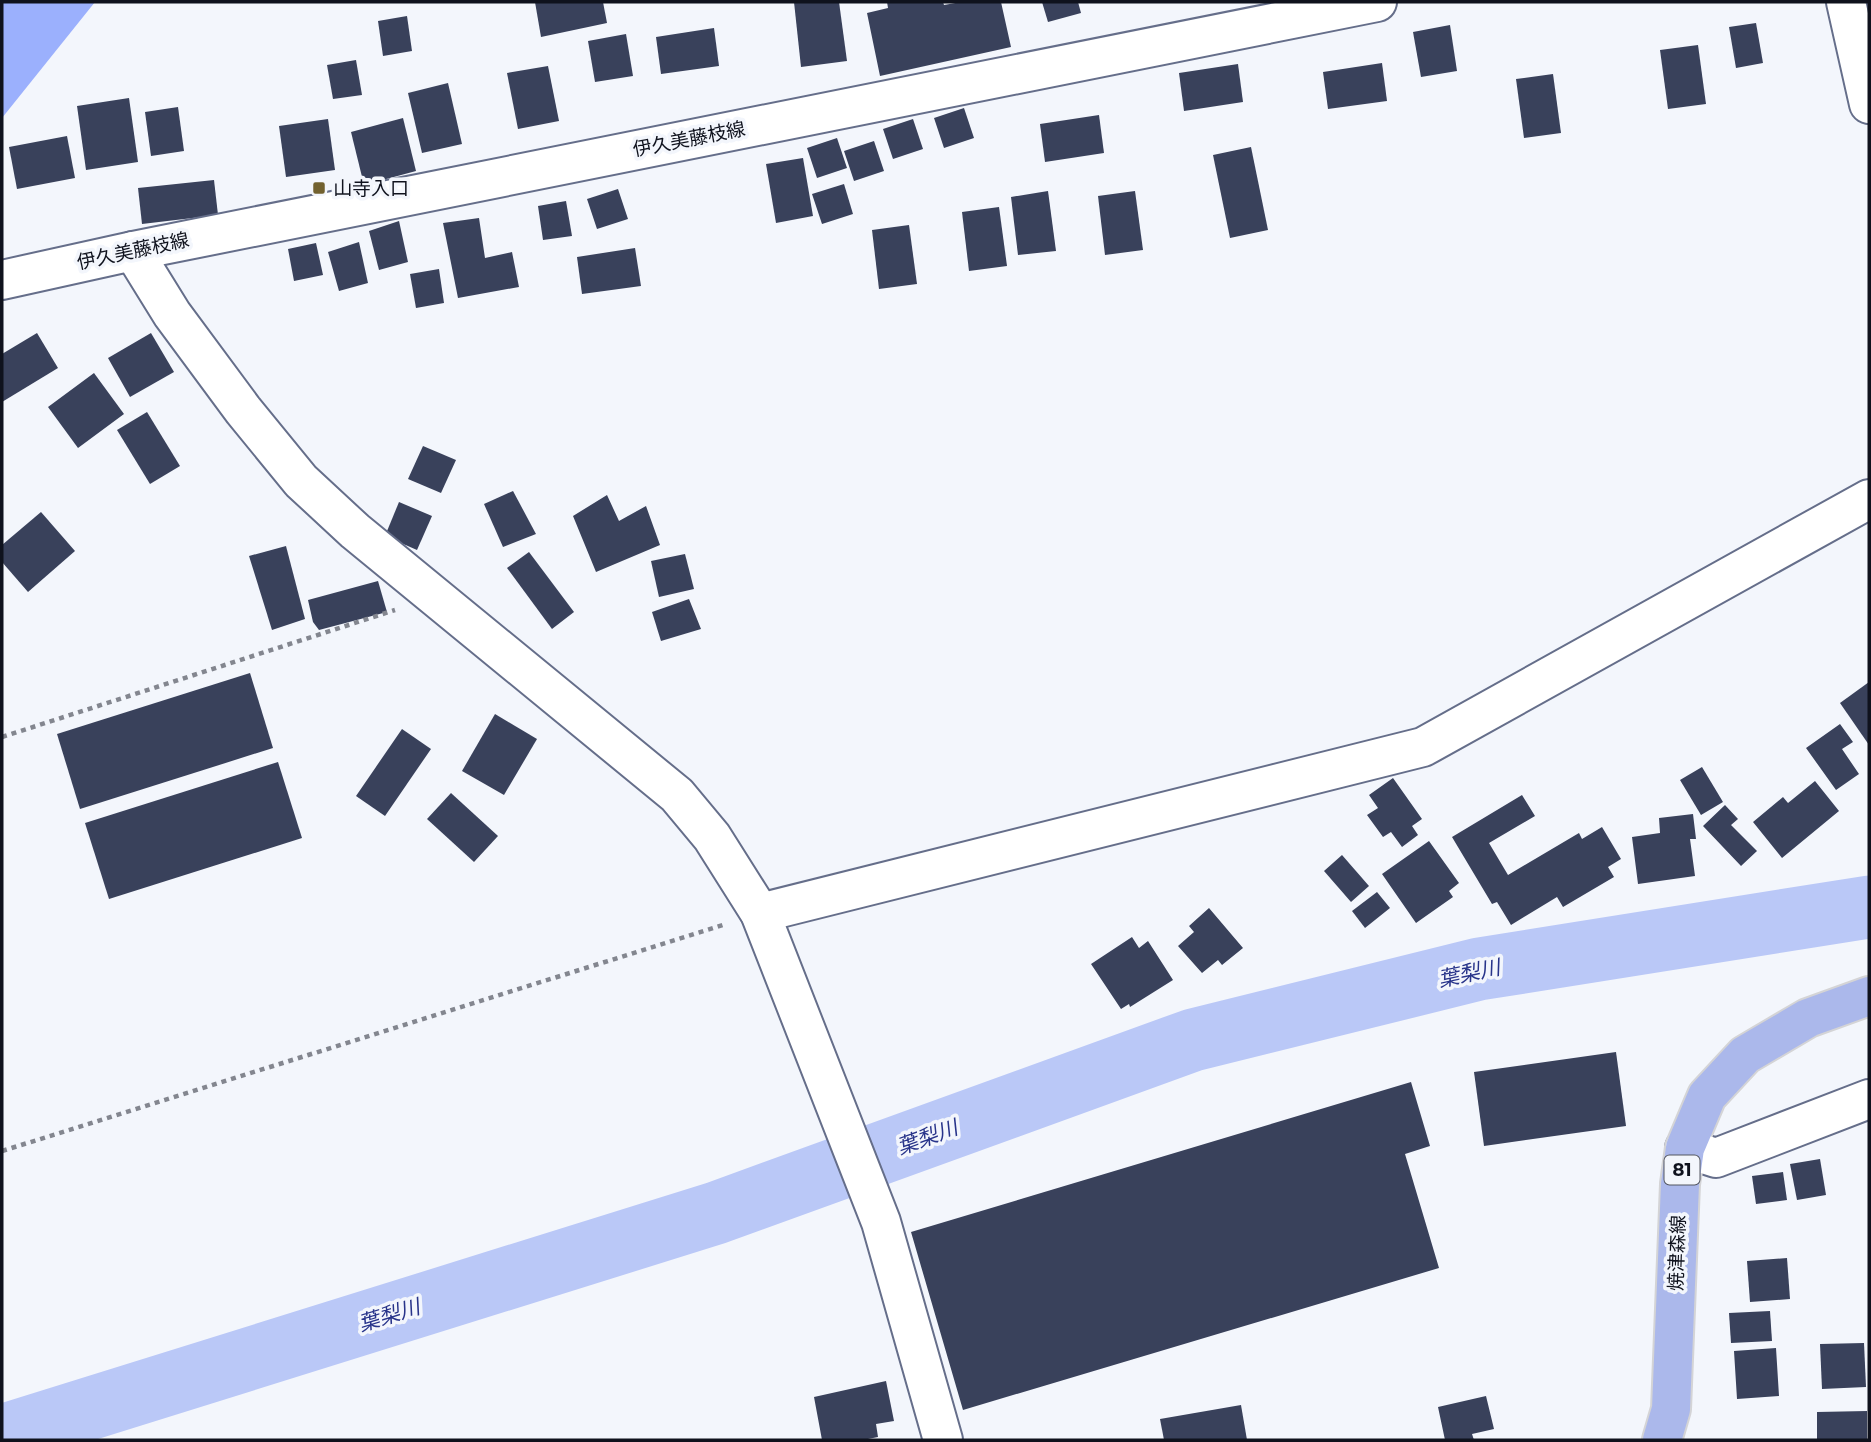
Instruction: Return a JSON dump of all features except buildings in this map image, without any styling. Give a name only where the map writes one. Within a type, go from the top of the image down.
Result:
[{"type":"main road","name":"焼津森線","points":[[1662,1440],[1671,1409],[1680,1184],[1685,1148],[1707,1096],[1745,1055],[1808,1018],[1869,996]]},
{"type":"street","name":"伊久美藤枝線","points":[[2,280],[133,251],[1377,2]]},
{"type":"street","points":[[1846,2],[1869,104]]},
{"type":"street","points":[[133,251],[172,314],[243,410],[301,481],[355,531],[677,795],[712,837],[760,913],[881,1222],[943,1440]]},
{"type":"street","points":[[760,913],[1423,747],[1869,499]]},
{"type":"street","points":[[1685,1148],[1716,1158],[1869,1099]]},
{"type":"path","points":[[2,737],[436,597]]},
{"type":"path","points":[[2,1151],[760,913]]},
{"type":"shaded area","points":[[2,2],[95,2],[2,118]]},
{"type":"waterway","name":"葉梨川","points":[[2,1436],[716,1213],[1193,1040],[1479,969],[1869,907]]},
{"type":"place","name":"山寺入口","points":[[319,188]]}]
